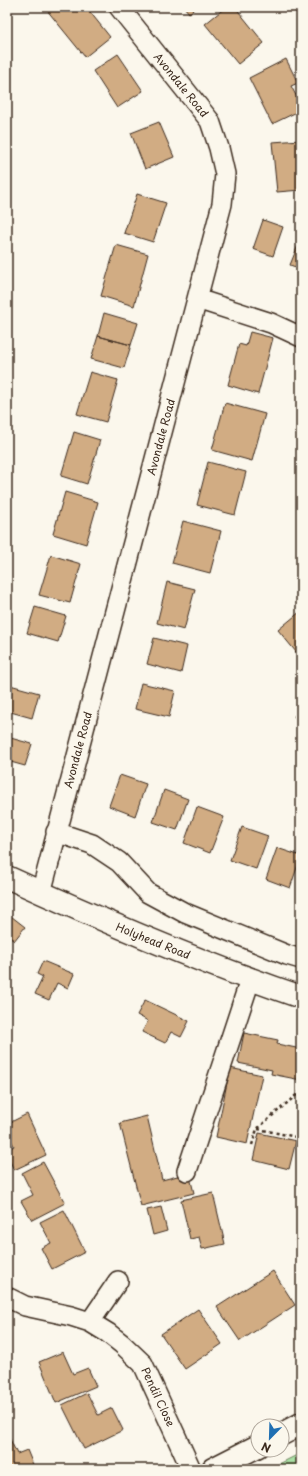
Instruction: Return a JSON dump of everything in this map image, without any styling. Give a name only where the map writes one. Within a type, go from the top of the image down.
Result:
[{"type":"main road","name":"Holyhead Road","points":[[7,877],[122,929],[250,980],[301,997]]},
{"type":"main road","points":[[290,1430],[301,1424]]},
{"type":"main road","points":[[213,1469],[250,1450]]},
{"type":"street","name":"Avondale Road","points":[[41,893],[222,204],[225,174],[219,148],[210,121],[119,7]]},
{"type":"street","points":[[197,299],[271,323],[301,337]]},
{"type":"street","points":[[56,832],[92,844],[119,862],[148,893],[185,913],[287,955],[301,959]]},
{"type":"street","points":[[187,1171],[250,980]]},
{"type":"street","points":[[90,1322],[118,1281]]},
{"type":"street","name":"Pendil Close","points":[[7,1297],[25,1306],[71,1316],[90,1322],[108,1332],[143,1364],[191,1469]]},
{"type":"path","points":[[252,1146],[257,1129],[301,1091]]},
{"type":"path","points":[[257,1129],[301,1138]]},
{"type":"green space","points":[[301,1453],[301,1469],[269,1469]]},
{"type":"building","points":[[49,7],[86,7],[110,37],[85,57],[46,9]]},
{"type":"building","points":[[184,7],[197,7],[189,13]]},
{"type":"building","points":[[226,7],[235,7],[264,43],[238,64],[205,24]]},
{"type":"building","points":[[118,54],[143,91],[117,108],[93,71]]},
{"type":"building","points":[[286,59],[298,83],[291,86],[301,105],[301,110],[272,124],[249,78]]},
{"type":"building","points":[[159,122],[174,157],[145,169],[131,133]]},
{"type":"building","points":[[301,140],[301,190],[277,192],[272,142]]},
{"type":"building","points":[[137,194],[166,203],[153,242],[124,233]]},
{"type":"building","points":[[263,220],[283,227],[273,256],[253,249]]},
{"type":"building","points":[[301,238],[301,269],[290,265]]},
{"type":"building","points":[[116,245],[148,254],[134,306],[101,296]]},
{"type":"building","points":[[104,313],[138,323],[131,345],[98,336]]},
{"type":"building","points":[[250,332],[273,338],[258,394],[228,385],[239,344],[246,346]]},
{"type":"building","points":[[98,336],[131,345],[124,368],[91,359]]},
{"type":"building","points":[[90,372],[118,380],[106,422],[77,414]]},
{"type":"building","points":[[225,403],[265,414],[252,461],[212,450]]},
{"type":"building","points":[[74,432],[100,440],[87,484],[61,476]]},
{"type":"building","points":[[208,462],[246,472],[235,515],[197,505]]},
{"type":"building","points":[[65,492],[98,502],[86,544],[53,534]]},
{"type":"building","points":[[183,521],[221,531],[210,573],[172,563]]},
{"type":"building","points":[[51,555],[81,564],[70,603],[39,595]]},
{"type":"building","points":[[167,582],[195,589],[184,630],[157,623]]},
{"type":"building","points":[[35,607],[66,616],[58,642],[27,633]]},
{"type":"building","points":[[301,611],[301,658],[278,630]]},
{"type":"building","points":[[154,638],[187,646],[181,673],[147,664]]},
{"type":"building","points":[[141,683],[175,691],[169,717],[135,709]]},
{"type":"building","points":[[10,685],[39,693],[32,718],[7,711],[7,694]]},
{"type":"building","points":[[301,711],[301,725],[294,716]]},
{"type":"building","points":[[7,737],[32,744],[25,766],[7,761]]},
{"type":"building","points":[[120,775],[146,784],[135,816],[109,806]]},
{"type":"building","points":[[164,790],[188,799],[177,830],[153,822]]},
{"type":"building","points":[[197,807],[224,817],[210,853],[184,843]]},
{"type":"building","points":[[242,827],[268,836],[256,869],[230,860]]},
{"type":"building","points":[[277,848],[301,856],[290,888],[266,879]]},
{"type":"building","points":[[7,913],[25,927],[14,941],[7,935]]},
{"type":"building","points":[[43,961],[74,974],[68,988],[57,983],[49,1000],[35,994],[43,977],[37,974]]},
{"type":"building","points":[[145,1000],[189,1021],[181,1037],[171,1032],[165,1043],[142,1032],[148,1021],[137,1015]]},
{"type":"building","points":[[244,1033],[278,1040],[277,1044],[301,1049],[301,1080],[271,1074],[272,1070],[238,1063]]},
{"type":"building","points":[[230,1068],[262,1075],[247,1144],[216,1137]]},
{"type":"building","points":[[27,1114],[46,1155],[14,1170],[7,1155],[7,1150],[14,1146],[7,1132],[7,1124]]},
{"type":"building","points":[[147,1116],[162,1180],[189,1173],[194,1193],[141,1206],[120,1123]]},
{"type":"building","points":[[259,1133],[296,1141],[289,1169],[253,1160]]},
{"type":"building","points":[[43,1162],[65,1203],[32,1220],[21,1201],[33,1195],[22,1173]]},
{"type":"building","points":[[213,1193],[225,1244],[202,1249],[199,1237],[190,1239],[181,1200]]},
{"type":"building","points":[[161,1207],[167,1231],[153,1235],[147,1210]]},
{"type":"building","points":[[64,1210],[85,1252],[52,1269],[41,1248],[51,1243],[40,1222]]},
{"type":"building","points":[[301,1236],[301,1251],[295,1240]]},
{"type":"building","points":[[273,1271],[295,1305],[240,1341],[217,1307]]},
{"type":"building","points":[[198,1309],[222,1344],[185,1369],[161,1334]]},
{"type":"building","points":[[63,1352],[73,1374],[88,1368],[96,1386],[56,1403],[39,1362]]},
{"type":"building","points":[[87,1393],[98,1415],[112,1408],[123,1430],[84,1449],[62,1405]]},
{"type":"building","points":[[7,1435],[17,1454],[27,1450],[34,1467],[30,1469],[7,1469]]}]
